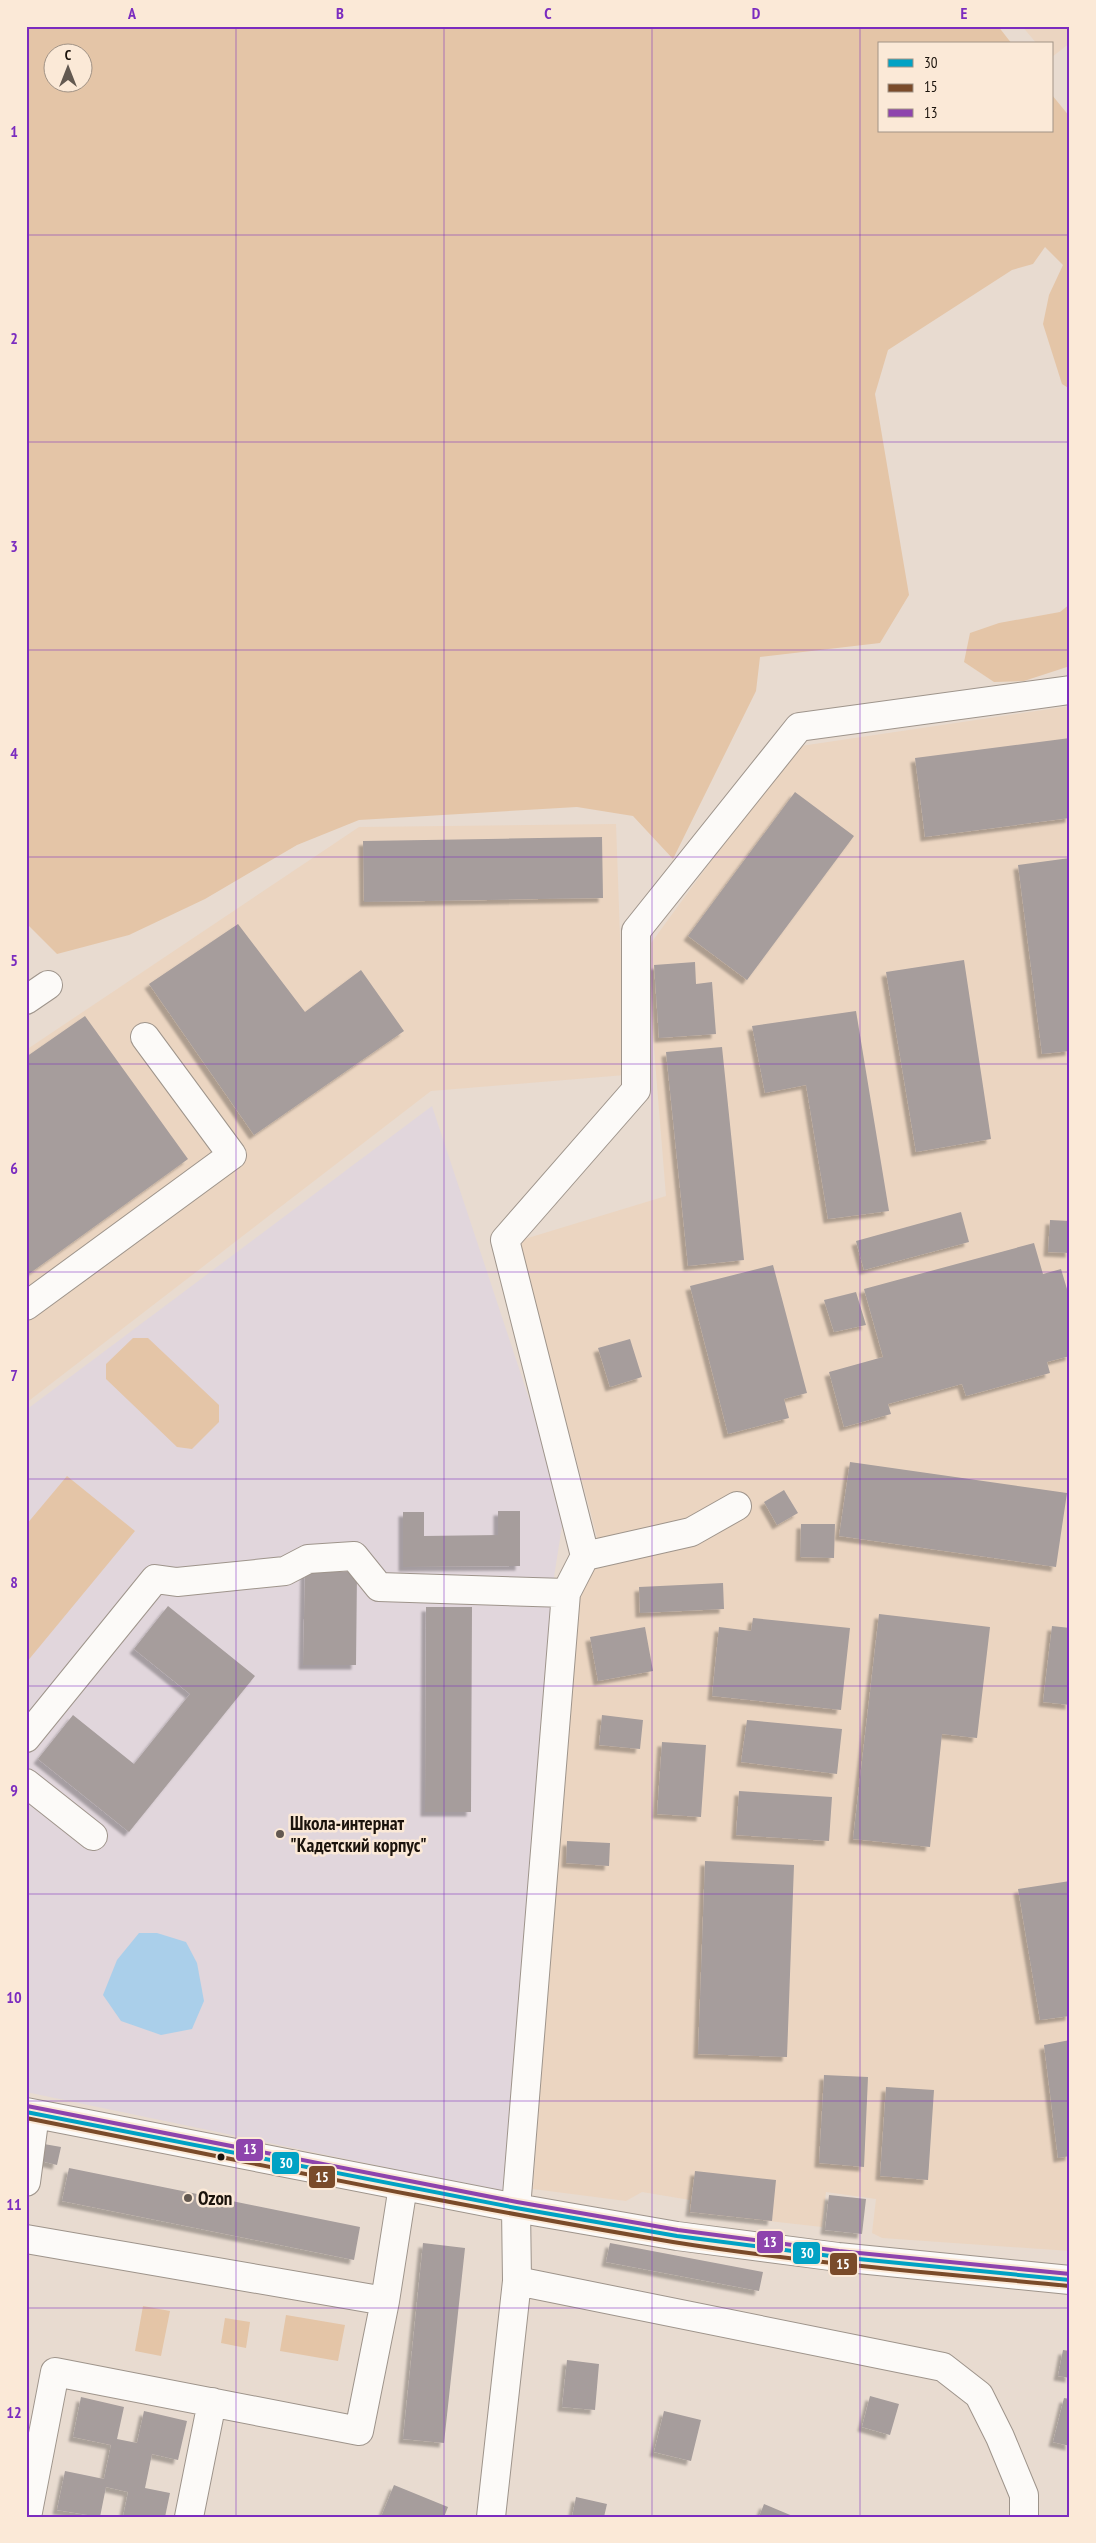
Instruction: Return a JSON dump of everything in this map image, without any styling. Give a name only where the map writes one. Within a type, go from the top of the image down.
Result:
[{"type":"street","points":[[491,2517],[517,2281],[516,2208],[566,1593],[585,1556],[505,1240],[636,1090],[636,931],[799,727],[1070,690]]},
{"type":"street","points":[[26,1306],[232,1155],[145,1037]]},
{"type":"street","points":[[585,1556],[691,1532],[737,1506]]},
{"type":"street","points":[[26,1738],[155,1579],[177,1582],[285,1571],[308,1559],[354,1556],[379,1587],[566,1593]]},
{"type":"street","points":[[26,1784],[93,1836]]},
{"type":"street","points":[[26,2182],[31,2113],[516,2208],[677,2236],[819,2254],[1070,2280]]},
{"type":"street","points":[[27,2517],[30,2482],[55,2372],[359,2432],[385,2301],[403,2186]]},
{"type":"street","points":[[26,2239],[385,2301]]},
{"type":"street","points":[[517,2281],[942,2367],[978,2395],[1000,2437],[1024,2494],[1024,2517]]},
{"type":"street","points":[[189,2517],[212,2402]]},
{"type":"shaded area","points":[[26,26],[998,26],[1010,42],[878,42],[878,132],[1054,132],[1054,97],[1070,117],[1070,389],[1062,384],[1043,324],[1049,295],[1063,265],[1045,247],[1033,264],[1012,270],[888,350],[875,394],[909,595],[880,643],[760,657],[756,691],[673,859],[633,816],[577,807],[359,820],[297,845],[205,899],[129,935],[57,954],[26,923]]},
{"type":"shaded area","points":[[1022,26],[1070,26],[1070,43],[1054,55],[1054,42],[1035,42]]},
{"type":"shaded area","points":[[1070,604],[1070,666],[1024,681],[994,682],[964,662],[970,633],[999,623],[1060,612]]},
{"type":"shaded area","points":[[1070,706],[1070,2251],[882,2238],[872,2233],[876,2199],[826,2192],[822,2227],[689,2212],[690,2200],[642,2192],[626,2201],[533,2189],[577,1588],[597,1537],[518,1241],[666,1196],[646,950],[794,747]]},
{"type":"shaded area","points":[[616,824],[625,1075],[431,1091],[26,1403],[26,1050],[359,827]]},
{"type":"shaded area","name":"Школа-интернат \"Кадетский корпус\"","points":[[432,1106],[565,1507],[554,1577],[504,2192],[26,2092],[26,1410]]},
{"type":"shaded area","points":[[133,1338],[148,1338],[219,1405],[219,1422],[192,1449],[177,1447],[106,1379],[106,1364]]},
{"type":"shaded area","points":[[67,1476],[135,1531],[26,1663],[26,1525]]},
{"type":"shaded area","points":[[143,2306],[170,2311],[161,2356],[135,2351]]},
{"type":"shaded area","points":[[286,2315],[345,2325],[338,2361],[280,2351]]},
{"type":"shaded area","points":[[225,2318],[250,2322],[246,2348],[221,2343]]},
{"type":"water","points":[[139,1933],[157,1933],[186,1942],[197,1963],[204,2001],[192,2029],[161,2035],[121,2021],[103,1995],[117,1960]]},
{"type":"building","points":[[1070,738],[1070,818],[925,837],[915,758]]},
{"type":"building","points":[[795,792],[854,836],[747,980],[688,936]]},
{"type":"building","points":[[602,837],[603,898],[364,902],[363,841]]},
{"type":"building","points":[[1070,858],[1070,1051],[1042,1054],[1018,865]]},
{"type":"building","points":[[238,924],[305,1012],[361,970],[404,1031],[254,1135],[149,984]]},
{"type":"building","points":[[964,960],[991,1139],[916,1152],[886,972]]},
{"type":"building","points":[[695,962],[696,984],[712,982],[716,1034],[659,1038],[654,965]]},
{"type":"building","points":[[856,1011],[889,1211],[828,1219],[806,1085],[765,1093],[752,1026]]},
{"type":"building","points":[[85,1016],[188,1159],[26,1276],[26,1057]]},
{"type":"building","points":[[722,1047],[744,1260],[688,1266],[666,1052]]},
{"type":"building","points":[[961,1212],[969,1242],[864,1270],[856,1241]]},
{"type":"building","points":[[1050,1220],[1070,1221],[1070,1253],[1048,1252]]},
{"type":"building","points":[[1034,1243],[1043,1274],[1061,1269],[1070,1299],[1070,1356],[1047,1362],[1050,1373],[966,1396],[962,1384],[888,1404],[891,1414],[844,1427],[829,1372],[883,1357],[864,1289]]},
{"type":"building","points":[[773,1265],[807,1393],[784,1399],[789,1418],[728,1434],[690,1286]]},
{"type":"building","points":[[856,1292],[866,1325],[834,1332],[824,1300]]},
{"type":"building","points":[[630,1339],[642,1377],[610,1387],[598,1348]]},
{"type":"building","points":[[850,1462],[1067,1493],[1056,1567],[839,1536]]},
{"type":"building","points":[[784,1490],[798,1513],[777,1525],[764,1502]]},
{"type":"building","points":[[498,1511],[520,1511],[520,1566],[403,1567],[403,1512],[424,1512],[424,1536],[498,1535]]},
{"type":"building","points":[[801,1524],[835,1524],[834,1558],[800,1557]]},
{"type":"building","points":[[305,1571],[357,1572],[356,1665],[303,1665]]},
{"type":"building","points":[[723,1583],[724,1609],[640,1613],[639,1587]]},
{"type":"building","points":[[168,1606],[255,1676],[129,1832],[38,1759],[73,1715],[134,1764],[190,1694],[134,1649]]},
{"type":"building","points":[[426,1607],[472,1607],[471,1812],[425,1812]]},
{"type":"building","points":[[879,1614],[990,1627],[977,1738],[942,1734],[930,1847],[853,1839]]},
{"type":"building","points":[[753,1618],[850,1628],[841,1710],[712,1696],[719,1627],[751,1631]]},
{"type":"building","points":[[1052,1626],[1070,1628],[1070,1705],[1043,1702]]},
{"type":"building","points":[[645,1627],[653,1671],[598,1681],[590,1637]]},
{"type":"building","points":[[602,1715],[643,1720],[640,1749],[599,1745]]},
{"type":"building","points":[[747,1720],[842,1729],[837,1774],[741,1762]]},
{"type":"building","points":[[662,1742],[706,1745],[701,1817],[657,1814]]},
{"type":"building","points":[[739,1791],[832,1797],[829,1841],[736,1835]]},
{"type":"building","points":[[567,1841],[610,1843],[609,1866],[566,1863]]},
{"type":"building","points":[[705,1861],[794,1865],[787,2057],[698,2054]]},
{"type":"building","points":[[1070,1881],[1070,2016],[1040,2020],[1018,1889]]},
{"type":"building","points":[[1070,2040],[1070,2156],[1058,2158],[1044,2045]]},
{"type":"building","points":[[824,2075],[868,2077],[864,2167],[819,2163]]},
{"type":"building","points":[[886,2087],[934,2090],[928,2180],[880,2176]]},
{"type":"building","points":[[44,2144],[61,2147],[57,2165],[41,2161]]},
{"type":"building","points":[[69,2168],[360,2227],[354,2260],[62,2201]]},
{"type":"building","points":[[695,2171],[776,2180],[772,2221],[690,2212]]},
{"type":"building","points":[[829,2195],[866,2199],[862,2234],[825,2230]]},
{"type":"building","points":[[423,2243],[465,2248],[444,2443],[403,2439]]},
{"type":"building","points":[[610,2243],[763,2272],[759,2291],[606,2262]]},
{"type":"building","points":[[1063,2350],[1070,2351],[1070,2378],[1058,2376]]},
{"type":"building","points":[[567,2360],[599,2364],[595,2410],[562,2407]]},
{"type":"building","points":[[870,2396],[899,2404],[890,2435],[862,2427]]},
{"type":"building","points":[[81,2397],[124,2407],[117,2439],[137,2443],[144,2411],[187,2421],[178,2460],[152,2454],[145,2488],[170,2493],[165,2517],[123,2517],[128,2492],[106,2487],[100,2517],[57,2510],[65,2471],[104,2479],[111,2445],[73,2437]]},
{"type":"building","points":[[1064,2398],[1070,2399],[1070,2446],[1053,2442]]},
{"type":"building","points":[[664,2411],[701,2420],[691,2461],[654,2452]]},
{"type":"building","points":[[394,2485],[448,2507],[444,2517],[381,2517]]},
{"type":"building","points":[[576,2497],[607,2504],[604,2517],[572,2517]]},
{"type":"building","points":[[764,2504],[795,2517],[759,2517]]},
{"type":"transit line","name":"13","points":[[27,2106],[517,2202],[678,2230],[839,2251],[1070,2274]]},
{"type":"transit line","name":"30","points":[[26,2112],[516,2208],[677,2236],[838,2257],[1070,2280]]},
{"type":"transit line","name":"15","points":[[26,2118],[430,2198],[673,2242],[821,2262],[1069,2286]]},
{"type":"place","name":"Школа-интернат \"Кадетский корпус\"","points":[[280,1834]]},
{"type":"place","name":"Ozon","points":[[188,2198]]}]
